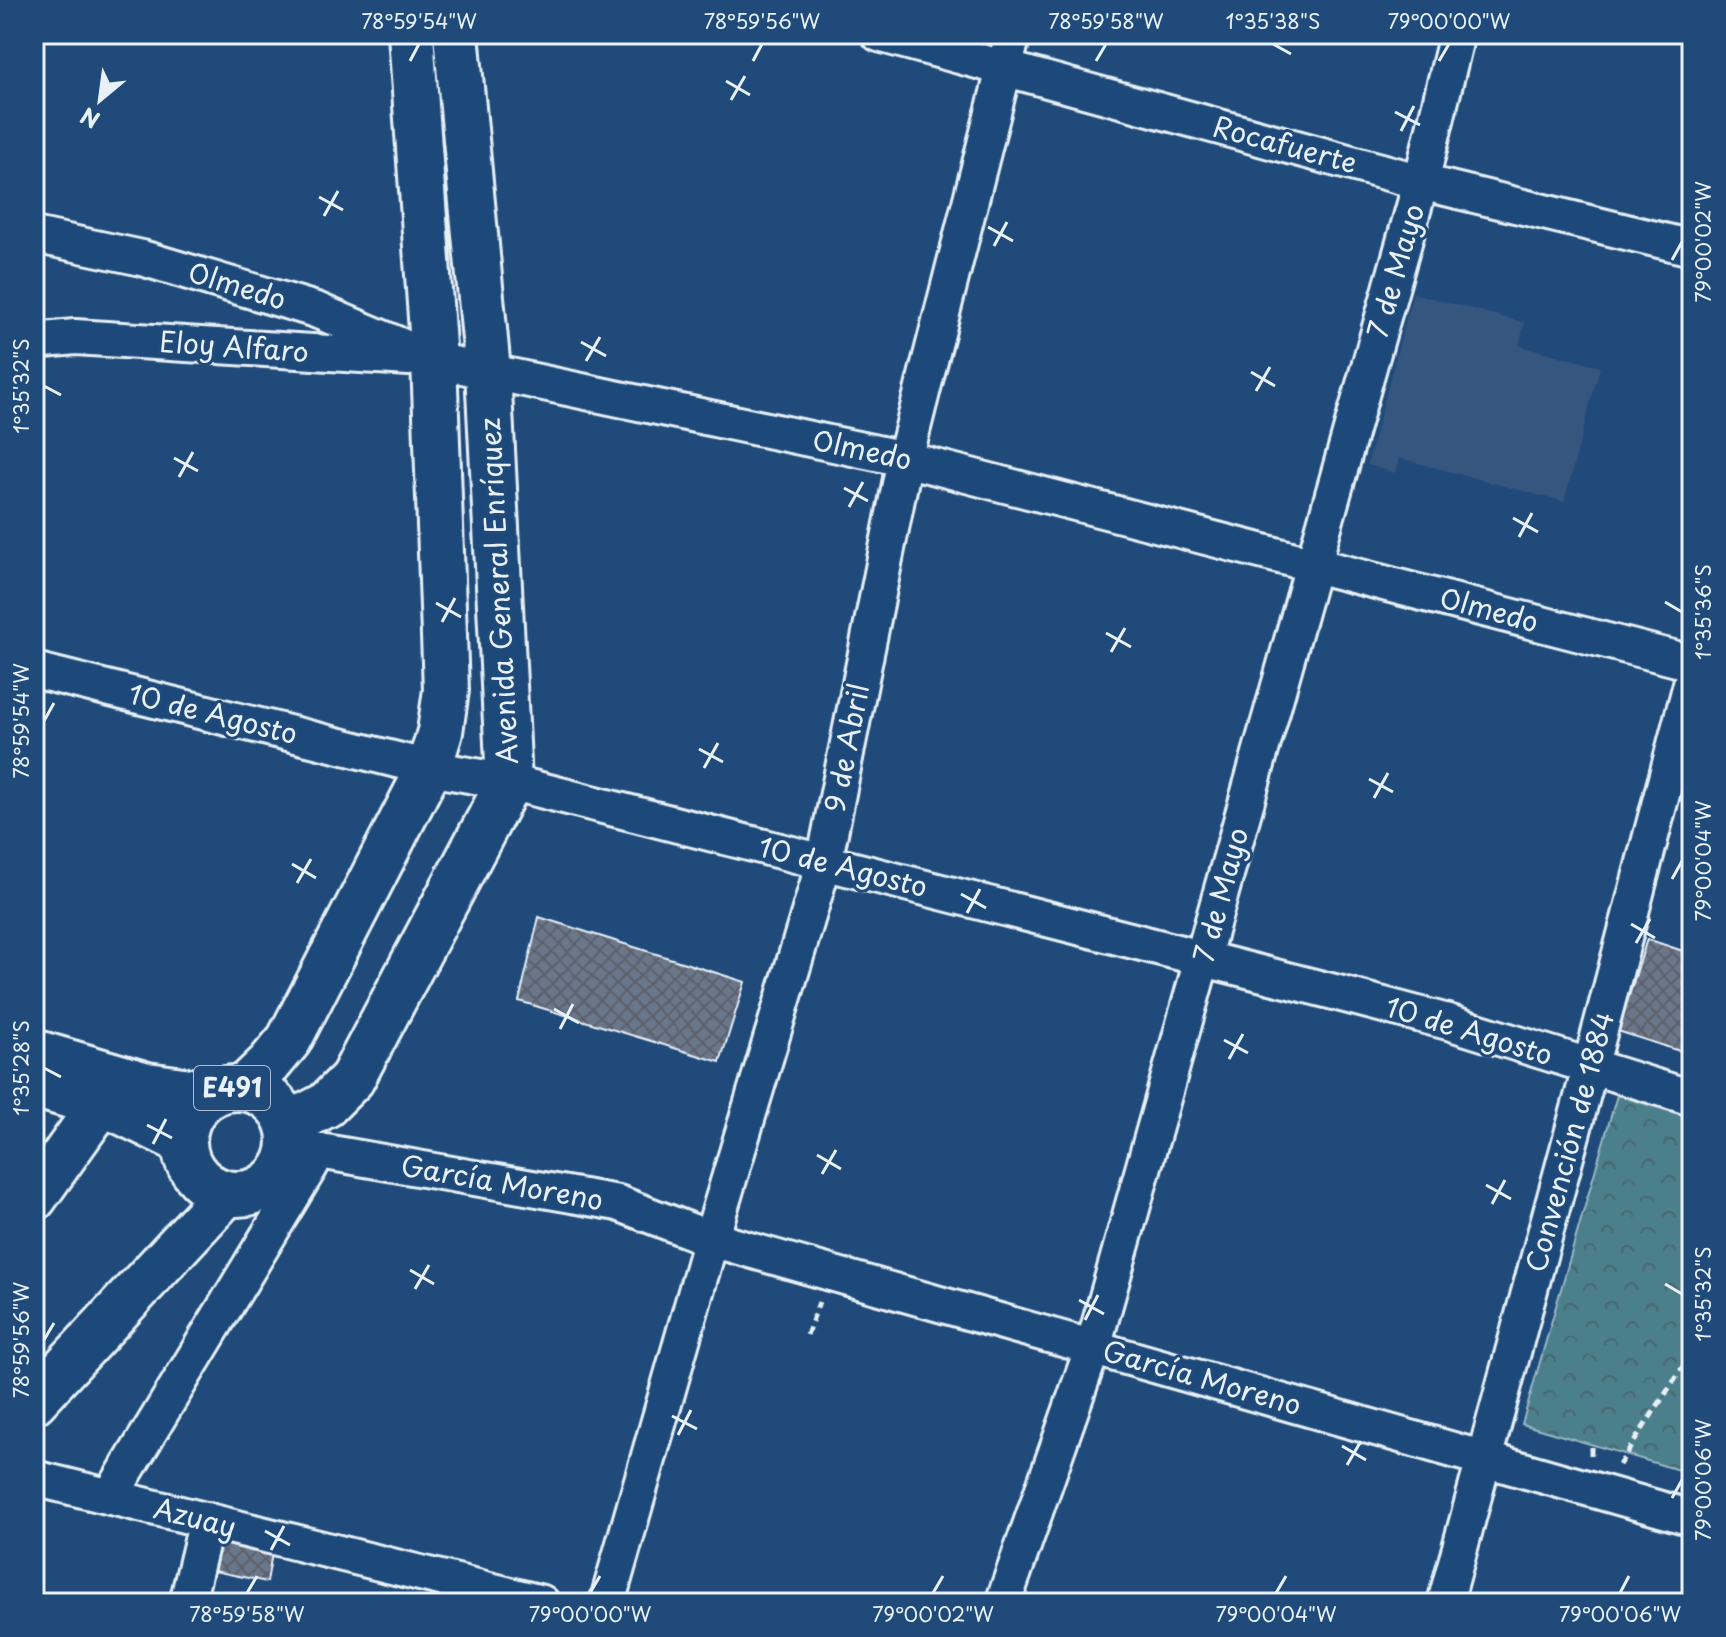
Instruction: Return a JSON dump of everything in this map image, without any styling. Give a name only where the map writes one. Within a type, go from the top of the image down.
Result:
[{"type":"main road","name":"Avenida General Enríquez","points":[[227,1091],[269,1064],[289,1040],[429,768],[440,732],[446,690],[434,360],[411,34]]},
{"type":"main road","name":"Avenida General Enríquez","points":[[294,1148],[326,1105],[352,1079],[509,782],[488,371],[456,34]]},
{"type":"main road","name":"E491","points":[[34,1052],[110,1091],[139,1119],[184,1142]]},
{"type":"main road","name":"E491","points":[[34,1085],[110,1091],[227,1091],[271,1100],[281,1111],[294,1148]]},
{"type":"main road","points":[[34,1198],[110,1091]]},
{"type":"main road","name":"E491","points":[[227,1091],[190,1114],[184,1142],[187,1160],[196,1175],[210,1187],[227,1193]]},
{"type":"main road","points":[[34,1401],[227,1193],[242,1194],[269,1183],[294,1148]]},
{"type":"street","name":"Rocafuerte","points":[[879,34],[1421,182],[1692,248]]},
{"type":"street","name":"9 de Abril","points":[[607,1603],[711,1239],[824,863],[905,459],[1013,34]]},
{"type":"street","name":"7 de Mayo","points":[[1003,1603],[1093,1347],[1421,182],[1457,34]]},
{"type":"street","name":"Olmedo","points":[[34,235],[142,258],[316,310],[434,360],[905,459],[1692,663]]},
{"type":"street","name":"Eloy Alfaro","points":[[34,341],[75,337],[434,360]]},
{"type":"street","name":"10 de Agosto","points":[[34,670],[429,768],[509,782],[1448,1022],[1692,1098]]},
{"type":"street","name":"Convención de 1884","points":[[1445,1603],[1692,680]]},
{"type":"street","name":"García Moreno","points":[[294,1148],[618,1203],[711,1239],[1692,1518]]},
{"type":"street","points":[[110,1497],[294,1148]]},
{"type":"street","name":"Azuay","points":[[34,1478],[542,1603]]},
{"type":"street","points":[[187,1603],[207,1520]]},
{"type":"path","points":[[1617,1468],[1692,1353]]},
{"type":"shaded area","points":[[1413,293],[1525,323],[1519,345],[1600,367],[1564,502],[1399,458],[1395,473],[1367,465]]},
{"type":"green space","points":[[1617,1095],[1692,1118],[1692,1474],[1522,1424]]},
{"type":"building","points":[[539,917],[745,982],[720,1062],[519,1001]]},
{"type":"building","points":[[1647,939],[1692,954],[1692,1055],[1618,1031]]},
{"type":"building","points":[[222,1537],[273,1547],[267,1582],[214,1571]]}]
